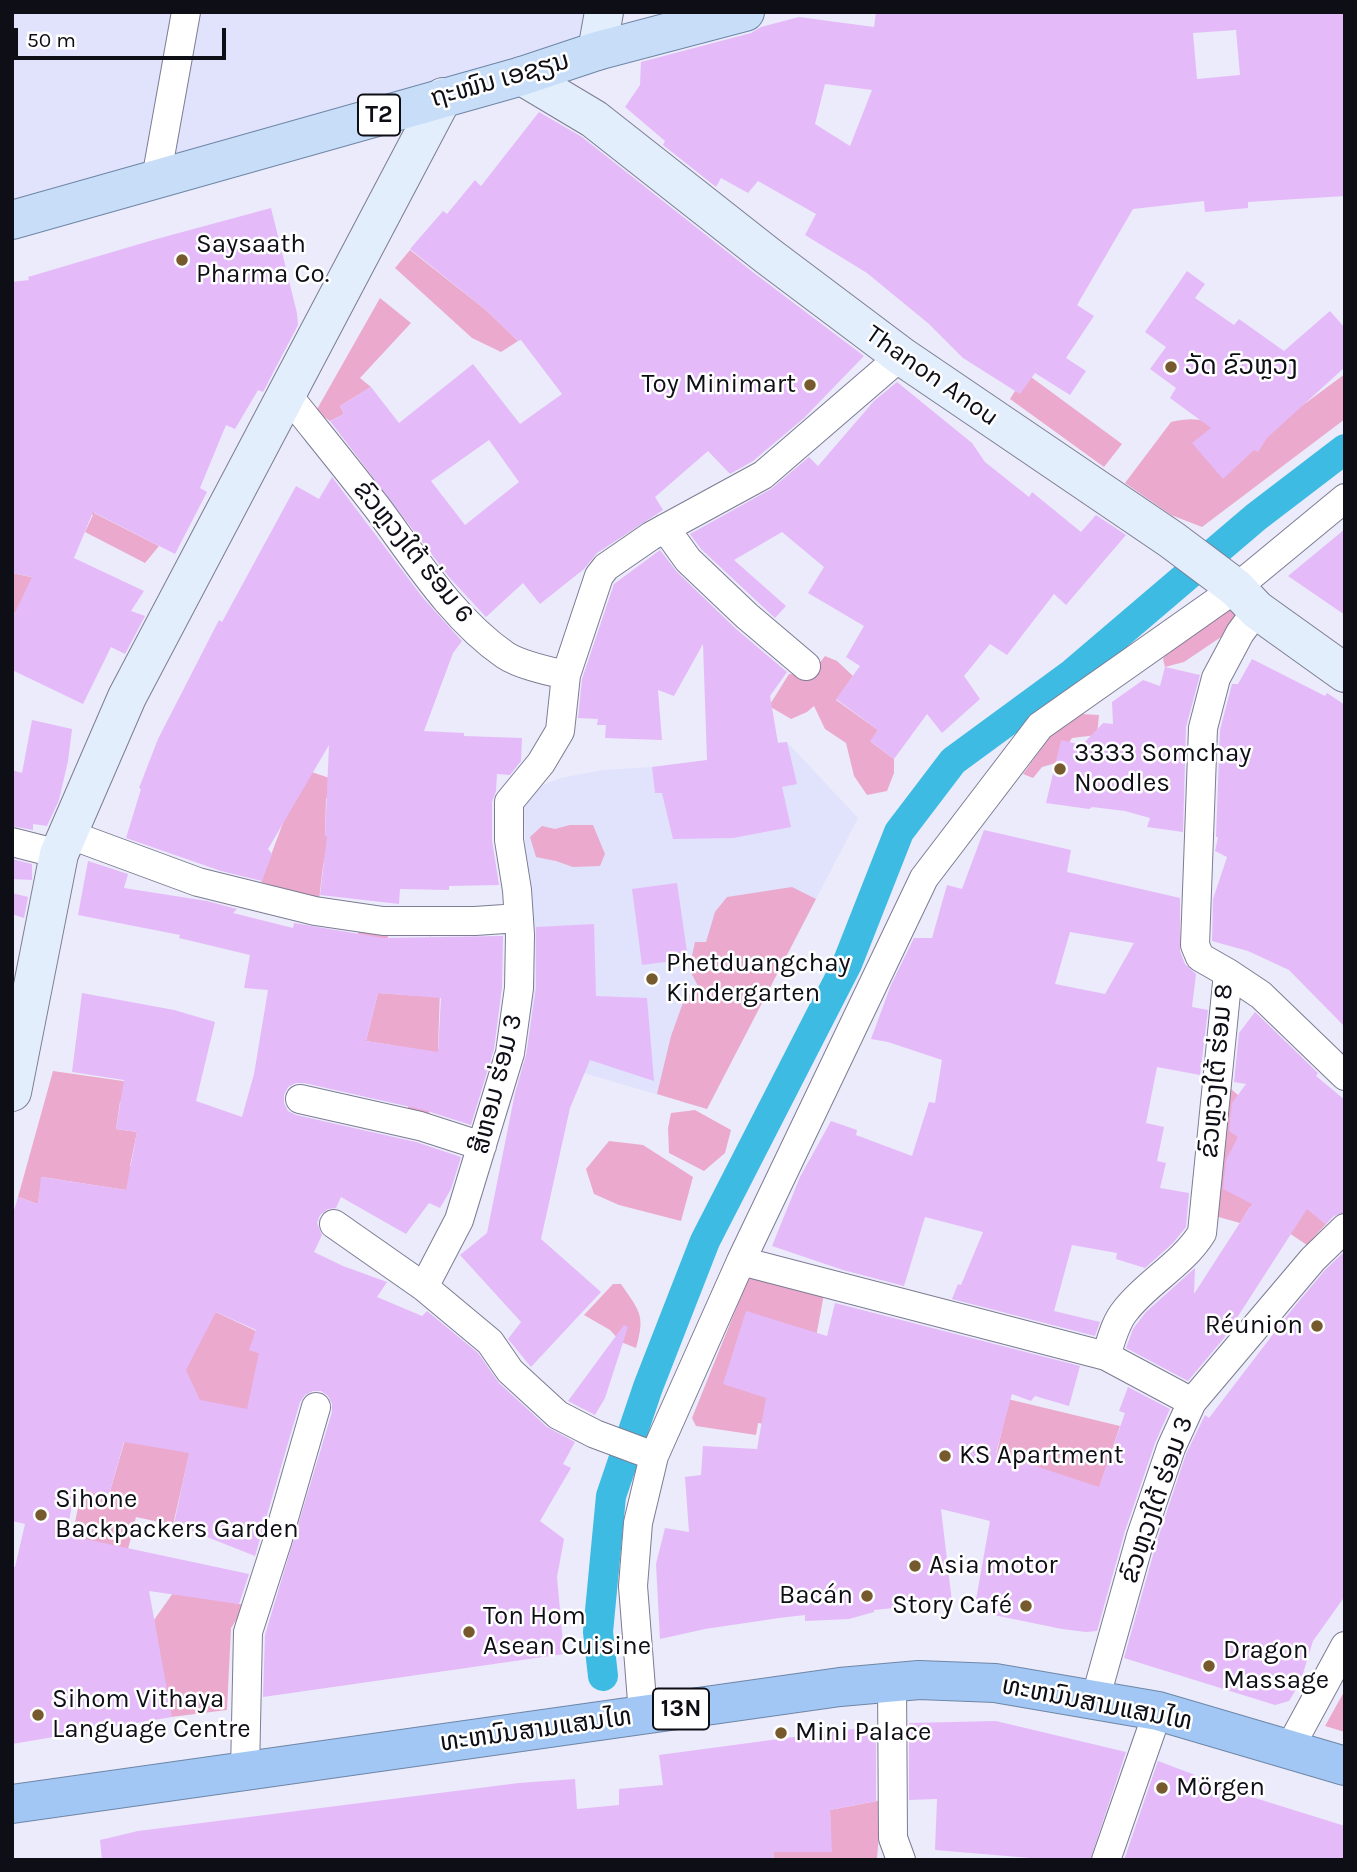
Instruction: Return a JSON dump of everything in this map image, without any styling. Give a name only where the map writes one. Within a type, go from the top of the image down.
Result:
[{"type":"highway","name":"ທະຫນົນສາມແສນໄທ","points":[[12,1804],[840,1687],[919,1681],[995,1683],[1158,1711],[1345,1766]]},
{"type":"main road","name":"ຖະໜົນ ເອຊຽນ","points":[[12,220],[522,76],[597,51],[745,12]]},
{"type":"street","points":[[156,179],[186,12]]},
{"type":"street","points":[[597,51],[604,12]]},
{"type":"street","name":"Thanon Anou","points":[[522,76],[594,119],[768,256],[901,356],[1172,540],[1345,673]]},
{"type":"street","points":[[12,1092],[64,844],[127,696],[443,97]]},
{"type":"street","name":"ສີຫອມ ຮ່ອມ 3","points":[[424,1287],[459,1220],[510,1053],[519,988],[519,918],[509,840],[509,802],[541,763],[560,731],[566,675],[598,576],[606,567],[666,528],[763,475],[901,356]]},
{"type":"street","name":"ຂົວຫຼວງໃຕ້ ຮ່ອມ 6","points":[[286,393],[369,496],[433,584],[475,630],[507,657],[566,675]]},
{"type":"street","points":[[643,1714],[633,1586],[647,1453],[924,878],[1040,726],[1247,599],[1345,498]]},
{"type":"street","points":[[666,528],[688,560],[747,616],[806,666]]},
{"type":"street","name":"ຂົວຫຼວງໃຕ້ ຮ່ອມ 8","points":[[1106,1356],[1125,1310],[1184,1257],[1202,1233],[1227,973],[1200,957],[1195,945],[1203,728],[1216,678],[1240,633],[1247,599]]},
{"type":"street","points":[[12,842],[64,844],[198,882],[316,911],[383,921],[519,918]]},
{"type":"street","points":[[1227,973],[1261,995],[1345,1076]]},
{"type":"street","points":[[300,1099],[420,1126],[482,1146]]},
{"type":"street","points":[[334,1224],[424,1287],[490,1342],[510,1371],[558,1415],[595,1434],[647,1453]]},
{"type":"street","name":"ຂົວຫຼວງໃຕ້ ຮ່ອມ 3","points":[[1096,1700],[1141,1536],[1171,1448],[1192,1402],[1313,1259],[1345,1228]]},
{"type":"street","points":[[741,1261],[1106,1356],[1192,1402]]},
{"type":"street","points":[[245,1771],[248,1632],[316,1407]]},
{"type":"street","points":[[1289,1749],[1345,1646]]},
{"type":"street","points":[[892,1682],[893,1838],[901,1860]]},
{"type":"street","points":[[1106,1860],[1158,1711]]},
{"type":"shaded area","points":[[12,12],[604,12],[597,51],[12,220]]},
{"type":"shaded area","points":[[410,250],[486,310],[518,341],[501,352],[472,338],[395,268]]},
{"type":"shaded area","points":[[380,298],[411,323],[360,378],[371,387],[340,406],[344,414],[330,421],[316,411]]},
{"type":"shaded area","points":[[1345,374],[1345,419],[1202,527],[1171,515],[1125,483],[1171,422],[1194,419],[1211,424],[1242,450]]},
{"type":"shaded area","points":[[1031,377],[1122,444],[1104,467],[1010,399],[1015,391],[1020,393]]},
{"type":"shaded area","points":[[110,476],[94,513],[159,546],[145,563],[85,532],[93,515],[85,509]]},
{"type":"shaded area","points":[[55,554],[12,614],[12,573],[36,578]]},
{"type":"shaded area","points":[[1226,608],[1236,612],[1230,631],[1184,662],[1165,667],[1163,659],[1175,641]]},
{"type":"shaded area","points":[[825,656],[837,661],[853,676],[836,700],[878,730],[871,742],[894,759],[894,773],[887,791],[867,795],[854,776],[846,743],[825,729],[814,706],[791,719],[769,706],[789,674],[810,675]]},
{"type":"shaded area","points":[[1082,714],[1099,715],[1097,735],[1072,738],[1056,763],[1042,767],[1033,778],[1023,774],[1059,724]]},
{"type":"shaded area","name":"Phetduangchay Kindergarten","points":[[787,742],[858,818],[707,1109],[532,1058],[524,803],[541,786],[561,778],[603,770],[738,756],[773,743]]},
{"type":"shaded area","points":[[303,769],[338,781],[326,799],[325,836],[330,836],[319,900],[261,882]]},
{"type":"shaded area","points":[[570,825],[593,825],[605,854],[600,866],[573,867],[536,857],[530,837],[542,826],[555,829]]},
{"type":"shaded area","points":[[792,887],[816,899],[707,1109],[657,1094],[671,1036],[684,1000],[698,986],[689,969],[695,942],[706,942],[715,912],[727,897]]},
{"type":"shaded area","points":[[361,927],[389,930],[379,993],[421,996],[431,933],[430,988],[440,990],[438,1049],[442,1050],[429,1113],[407,1112],[421,1050],[366,1041],[378,993],[361,989],[357,935]]},
{"type":"shaded area","points":[[53,1071],[158,1086],[120,1102],[116,1129],[137,1132],[130,1166],[171,1172],[132,1191],[42,1177],[38,1204],[18,1197]]},
{"type":"shaded area","points":[[1223,1082],[1345,1203],[1307,1245],[1250,1207],[1240,1223],[1215,1216]]},
{"type":"shaded area","points":[[695,1110],[731,1130],[725,1153],[704,1171],[669,1153],[668,1128],[671,1113]]},
{"type":"shaded area","points":[[609,1141],[643,1145],[693,1177],[681,1221],[619,1205],[594,1194],[586,1169]]},
{"type":"shaded area","points":[[757,1276],[824,1294],[799,1429],[758,1423],[756,1435],[696,1426],[692,1418],[748,1279]]},
{"type":"shaded area","points":[[613,1284],[621,1284],[639,1313],[640,1327],[636,1348],[621,1342],[610,1330],[584,1315]]},
{"type":"shaded area","points":[[205,1307],[256,1331],[250,1350],[281,1359],[259,1434],[188,1459],[173,1525],[136,1517],[128,1549],[72,1537],[82,1488],[108,1498],[130,1423]]},
{"type":"shaded area","points":[[912,1376],[1120,1426],[1088,1521],[996,1456],[1005,1417]]},
{"type":"shaded area","points":[[173,1593],[246,1605],[231,1628],[227,1710],[171,1717],[154,1620]]},
{"type":"shaded area","points":[[1345,1690],[1345,1732],[1325,1726]]},
{"type":"shaded area","points":[[882,1800],[877,1858],[880,1860],[774,1860],[773,1852],[831,1852],[830,1810]]},
{"type":"building","points":[[876,12],[1345,12],[1345,196],[1248,202],[1248,208],[1205,212],[1204,201],[1133,209],[1077,305],[1094,316],[1066,358],[1086,371],[1070,395],[1035,373],[1020,394],[963,358],[929,324],[867,273],[805,235],[816,214],[758,181],[748,193],[721,178],[716,187],[663,145],[665,141],[625,107],[640,85],[641,62],[751,33],[761,27],[799,17],[874,27]],"holes":[[[1236,30],[1240,75],[1197,79],[1193,33]],[[825,84],[872,90],[850,146],[815,124]]]},
{"type":"building","points":[[539,112],[582,137],[864,356],[804,418],[753,461],[730,474],[708,451],[655,497],[663,510],[597,553],[584,569],[540,604],[523,583],[486,617],[449,577],[330,421],[344,414],[340,406],[371,387],[399,423],[473,364],[520,424],[562,394],[521,340],[518,341],[486,310],[410,249],[443,211],[447,214],[475,180],[481,186]],"holes":[[[489,440],[519,482],[465,525],[431,481]]]},
{"type":"building","points":[[271,208],[298,325],[263,392],[258,390],[235,429],[226,425],[200,488],[207,492],[175,554],[93,512],[74,558],[144,591],[131,611],[145,616],[125,654],[111,647],[83,704],[12,670],[12,619],[32,577],[12,573],[12,282],[29,280],[28,277]]},
{"type":"building","points":[[1187,271],[1205,284],[1195,298],[1234,325],[1239,319],[1284,351],[1330,311],[1345,328],[1345,367],[1267,438],[1258,452],[1254,450],[1223,479],[1192,443],[1211,428],[1170,398],[1176,388],[1150,369],[1166,347],[1145,332]]},
{"type":"building","points":[[897,382],[972,443],[985,462],[1029,497],[1032,492],[1081,532],[1096,515],[1126,535],[1066,605],[1054,594],[1007,655],[990,644],[964,676],[980,699],[942,733],[927,714],[894,759],[870,741],[878,730],[836,699],[860,666],[846,657],[864,626],[808,593],[824,567],[782,532],[734,560],[786,606],[775,618],[701,549],[690,534],[771,489],[809,457],[818,466],[874,401]]},
{"type":"building","points":[[332,477],[423,598],[462,641],[453,653],[424,731],[464,733],[464,736],[522,738],[521,761],[510,775],[497,774],[492,802],[492,840],[499,885],[449,886],[449,890],[400,889],[399,904],[320,895],[327,836],[329,745],[268,849],[272,854],[262,881],[221,871],[126,838],[141,789],[139,788],[158,739],[219,620],[222,622],[296,486],[319,499]]},
{"type":"building","points":[[1345,529],[1345,615],[1288,576]]},
{"type":"building","points":[[660,550],[677,572],[736,629],[787,672],[770,696],[778,743],[787,742],[797,784],[782,787],[791,827],[733,838],[673,839],[662,793],[655,793],[652,767],[707,760],[703,644],[674,696],[658,690],[662,740],[605,738],[606,725],[597,725],[598,719],[578,718],[582,679],[614,584]]},
{"type":"building","points":[[1252,659],[1325,696],[1327,693],[1345,705],[1345,1027],[1289,970],[1248,951],[1212,941],[1213,899],[1227,857],[1215,851],[1218,837],[1220,730],[1232,684],[1238,684]]},
{"type":"building","points":[[1165,667],[1200,675],[1186,727],[1183,832],[1147,827],[1150,818],[1125,811],[1046,803],[1061,740],[1082,745],[1103,723],[1113,724],[1112,702],[1143,680],[1160,686]]},
{"type":"building","points":[[32,720],[72,729],[59,800],[47,826],[33,824],[33,830],[12,826],[12,770],[22,773]]},
{"type":"building","points":[[984,830],[1071,850],[1067,872],[1180,898],[1180,951],[1185,964],[1196,974],[1192,1007],[1208,1010],[1200,1075],[1157,1067],[1146,1123],[1164,1127],[1157,1161],[1166,1163],[1160,1188],[1189,1193],[1186,1227],[1173,1243],[1145,1268],[1116,1259],[1117,1253],[1072,1245],[1054,1311],[1100,1322],[1095,1336],[952,1299],[958,1284],[961,1285],[983,1232],[925,1217],[904,1286],[843,1270],[772,1246],[800,1177],[831,1121],[857,1130],[856,1135],[912,1156],[929,1102],[935,1103],[942,1060],[871,1039],[891,985],[914,938],[932,938],[947,885],[962,889]],"holes":[[[1070,932],[1134,943],[1105,994],[1055,984]]]},
{"type":"building","points":[[12,859],[32,864],[32,880],[12,879]]},
{"type":"building","points":[[88,861],[128,874],[124,888],[207,901],[237,909],[233,913],[293,928],[294,923],[383,938],[503,936],[502,987],[494,1049],[471,1125],[424,1110],[304,1083],[288,1087],[284,1103],[288,1111],[296,1115],[416,1142],[461,1157],[451,1189],[440,1208],[429,1203],[406,1234],[341,1197],[336,1208],[328,1209],[320,1215],[317,1223],[322,1235],[314,1252],[387,1282],[377,1297],[422,1316],[427,1311],[478,1353],[499,1383],[547,1427],[575,1442],[563,1464],[571,1468],[540,1521],[564,1539],[557,1577],[564,1654],[263,1697],[265,1635],[332,1412],[328,1396],[321,1391],[313,1391],[305,1395],[300,1402],[255,1556],[174,1524],[189,1453],[124,1442],[108,1498],[76,1486],[66,1535],[249,1574],[239,1604],[149,1591],[172,1717],[12,1744],[12,1566],[15,1567],[25,1524],[12,1521],[12,1217],[18,1197],[38,1204],[41,1177],[126,1190],[137,1132],[116,1129],[124,1080],[72,1072],[82,993],[174,1010],[215,1022],[196,1101],[242,1117],[254,1074],[268,990],[244,988],[250,955],[179,938],[180,935],[78,915]],"holes":[[[378,993],[441,998],[438,1052],[366,1041]],[[216,1312],[256,1330],[249,1350],[259,1353],[247,1409],[200,1400],[186,1370]]]},
{"type":"building","points":[[677,883],[688,959],[642,965],[632,889]]},
{"type":"building","points":[[12,893],[28,897],[24,918],[12,914]]},
{"type":"building","points":[[594,924],[596,996],[647,998],[654,1081],[590,1060],[570,1108],[541,1239],[601,1292],[531,1367],[508,1339],[521,1322],[460,1255],[487,1233],[515,1093],[526,1055],[536,988],[536,927]]},
{"type":"building","points":[[1255,1012],[1318,1073],[1316,1076],[1345,1100],[1345,1212],[1334,1216],[1325,1224],[1307,1209],[1224,1338],[1188,1381],[1126,1348],[1133,1329],[1146,1312],[1195,1268],[1194,1294],[1252,1204],[1223,1189],[1226,1160],[1238,1137],[1229,1131],[1232,1103],[1246,1084],[1234,1082],[1239,1033]]},
{"type":"building","points":[[1345,1251],[1345,1596],[1313,1641],[1300,1683],[1289,1701],[1275,1705],[1124,1658],[1157,1541],[1186,1454],[1205,1415],[1209,1418],[1290,1312],[1325,1270]]},
{"type":"building","points":[[835,1303],[1080,1366],[1069,1406],[1035,1396],[1031,1401],[1012,1394],[996,1453],[1099,1487],[1125,1413],[1119,1411],[1128,1387],[1170,1409],[1155,1443],[1125,1531],[1097,1631],[1062,1629],[974,1611],[990,1521],[941,1509],[952,1602],[874,1610],[849,1619],[805,1621],[805,1615],[779,1618],[660,1639],[656,1564],[665,1528],[689,1532],[685,1477],[701,1475],[703,1446],[757,1449],[766,1398],[723,1384],[746,1311],[827,1336]]},
{"type":"building","points":[[624,1325],[628,1327],[605,1398],[595,1415],[568,1401]]},
{"type":"building","points":[[996,1721],[1126,1752],[1090,1860],[1054,1860],[935,1850],[937,1799],[909,1800],[909,1723]]},
{"type":"building","points":[[876,1726],[876,1801],[830,1810],[832,1852],[773,1852],[774,1860],[102,1860],[100,1840],[138,1831],[519,1783],[575,1779],[577,1809],[619,1805],[619,1789],[663,1785],[659,1755]]},
{"type":"building","points":[[1158,1761],[1195,1775],[1194,1779],[1345,1826],[1345,1860],[1124,1860]]},
{"type":"waterway","points":[[603,1676],[598,1632],[611,1496],[648,1387],[705,1241],[847,964],[899,832],[953,761],[1073,673],[1256,517],[1345,449]]},
{"type":"place","name":"Saysaath Pharma Co.","points":[[182,260]]},
{"type":"place","name":"ວັດ ຂົວຫຼວງ","points":[[1171,367]]},
{"type":"place","name":"Toy Minimart","points":[[810,385]]},
{"type":"place","name":"3333 Somchay Noodles","points":[[1060,769]]},
{"type":"place","name":"Phetduangchay Kindergarten","points":[[652,979]]},
{"type":"place","name":"Réunion","points":[[1317,1326]]},
{"type":"place","name":"KS Apartment","points":[[945,1456]]},
{"type":"place","name":"Sihone Backpackers Garden","points":[[41,1515]]},
{"type":"place","name":"Asia motor","points":[[915,1566]]},
{"type":"place","name":"Bacán","points":[[867,1596]]},
{"type":"place","name":"Story Café","points":[[1026,1606]]},
{"type":"place","name":"Ton Hom Asean Cuisine","points":[[469,1632]]},
{"type":"place","name":"Dragon Massage","points":[[1209,1666]]},
{"type":"place","name":"Sihom Vithaya Language Centre","points":[[38,1715]]},
{"type":"place","name":"Mini Palace","points":[[781,1733]]},
{"type":"place","name":"Mörgen","points":[[1162,1788]]}]
